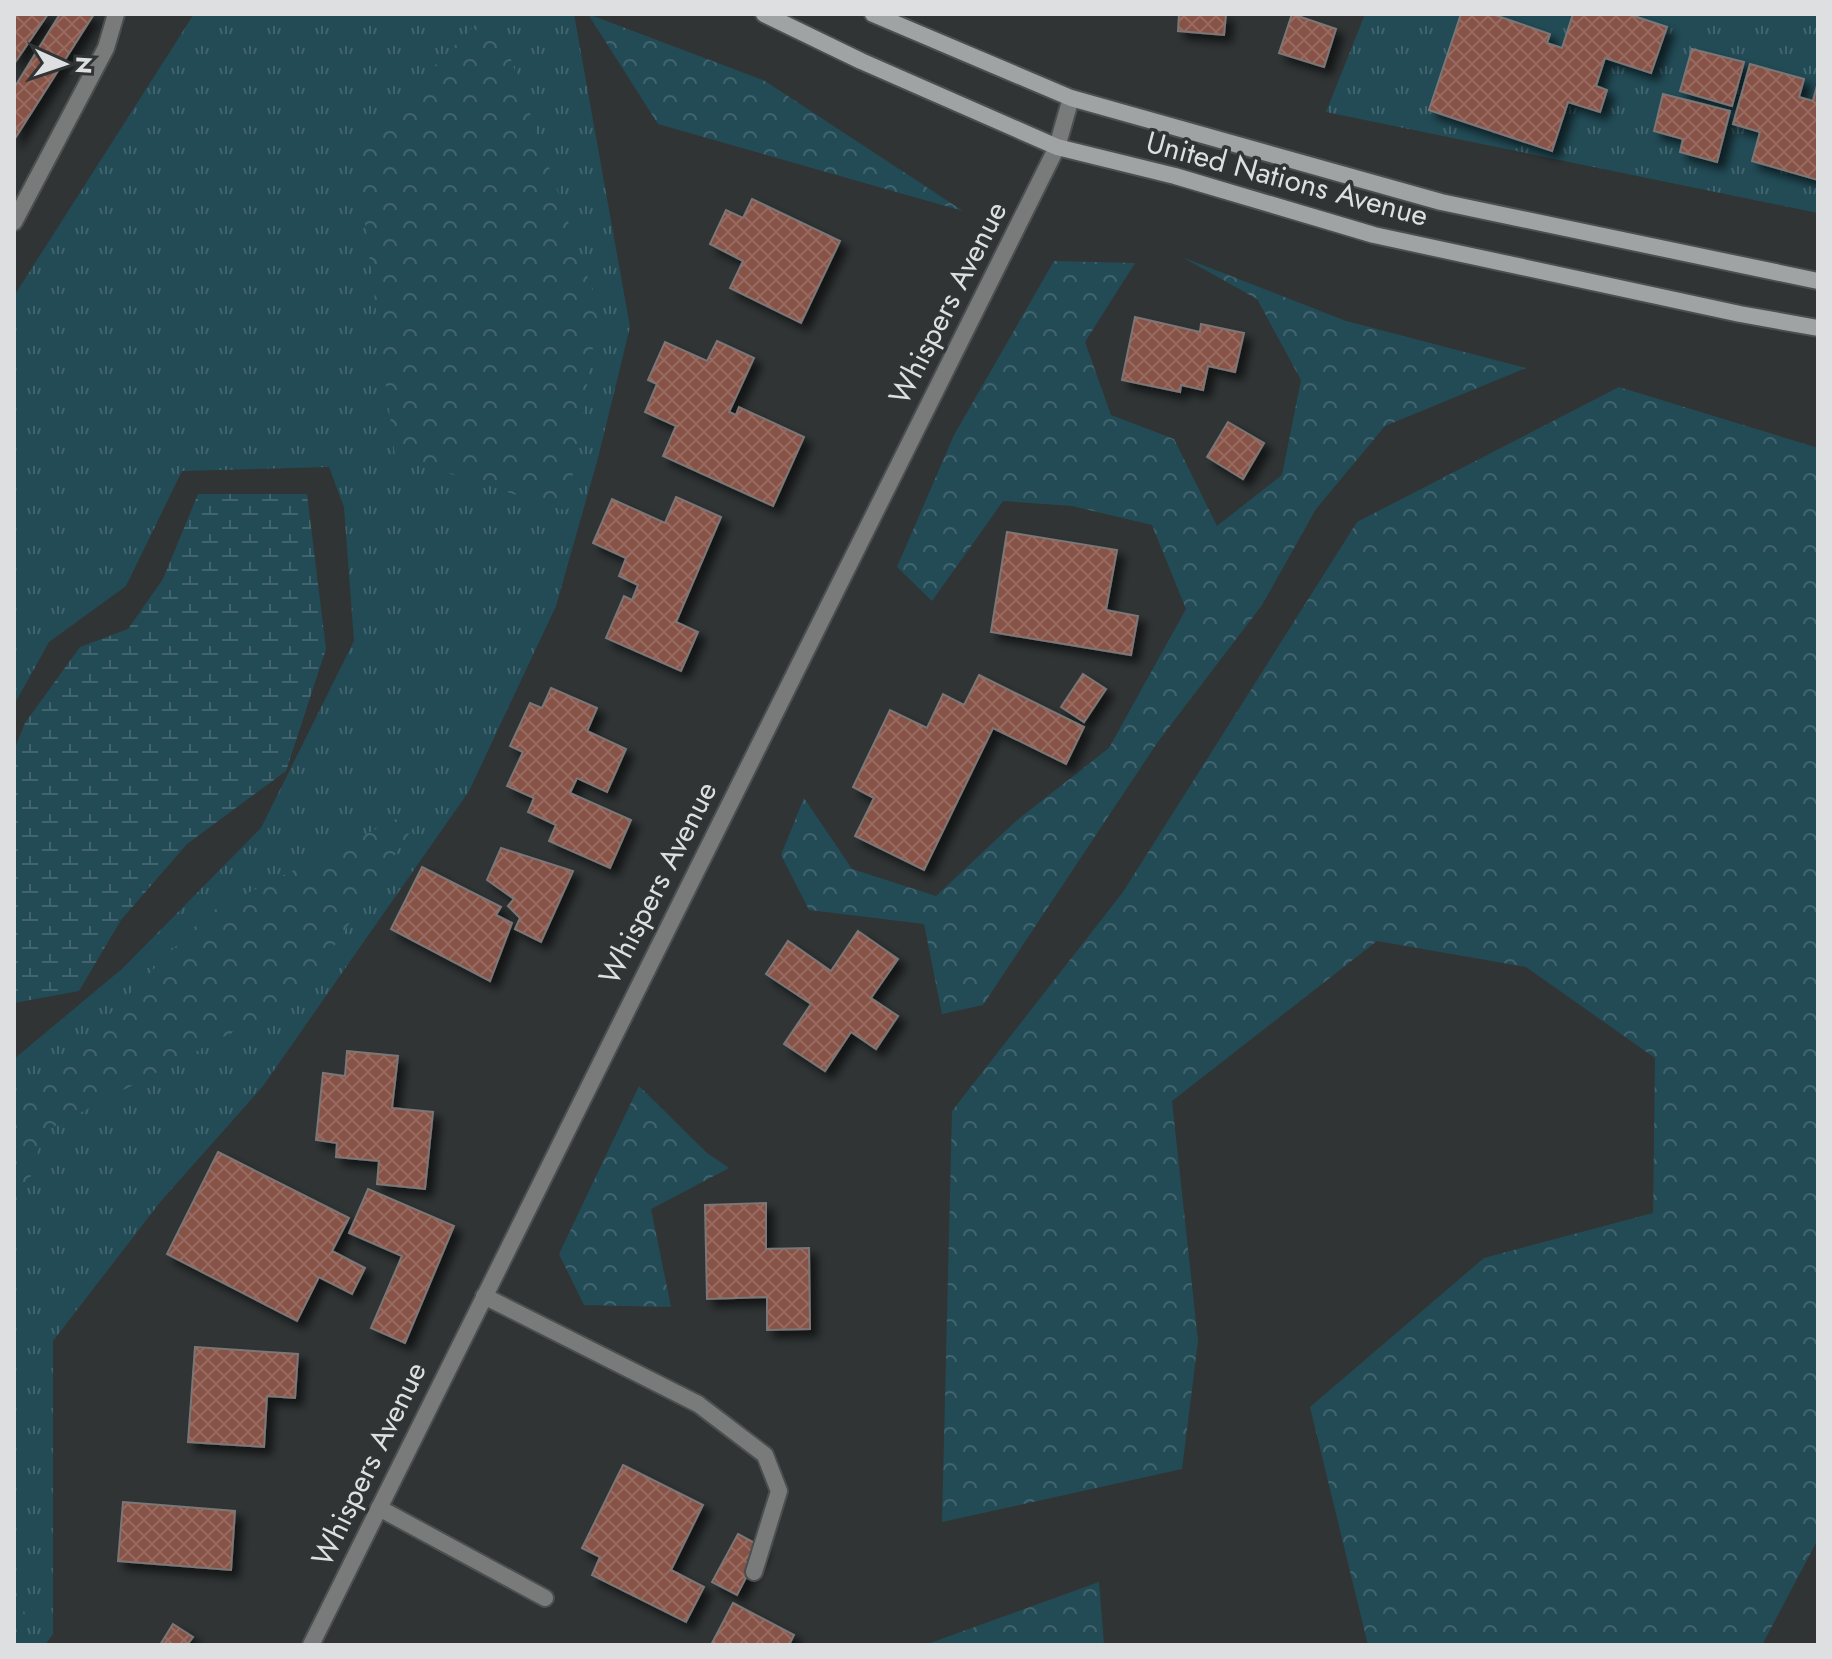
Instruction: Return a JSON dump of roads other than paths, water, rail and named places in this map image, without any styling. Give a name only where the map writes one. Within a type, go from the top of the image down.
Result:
[{"type":"street","points":[[14,222],[106,48],[116,14]]},
{"type":"street","name":"United Nations Avenue","points":[[764,14],[861,61],[1057,147],[1175,176],[1374,235],[1818,328]]},
{"type":"street","name":"United Nations Avenue","points":[[873,14],[1071,98],[1441,202],[1818,281]]},
{"type":"street","name":"Whispers Avenue","points":[[311,1645],[1057,147],[1071,98]]},
{"type":"street","points":[[484,1296],[698,1404],[765,1455],[779,1491],[754,1572]]},
{"type":"street","points":[[379,1508],[545,1598]]}]
